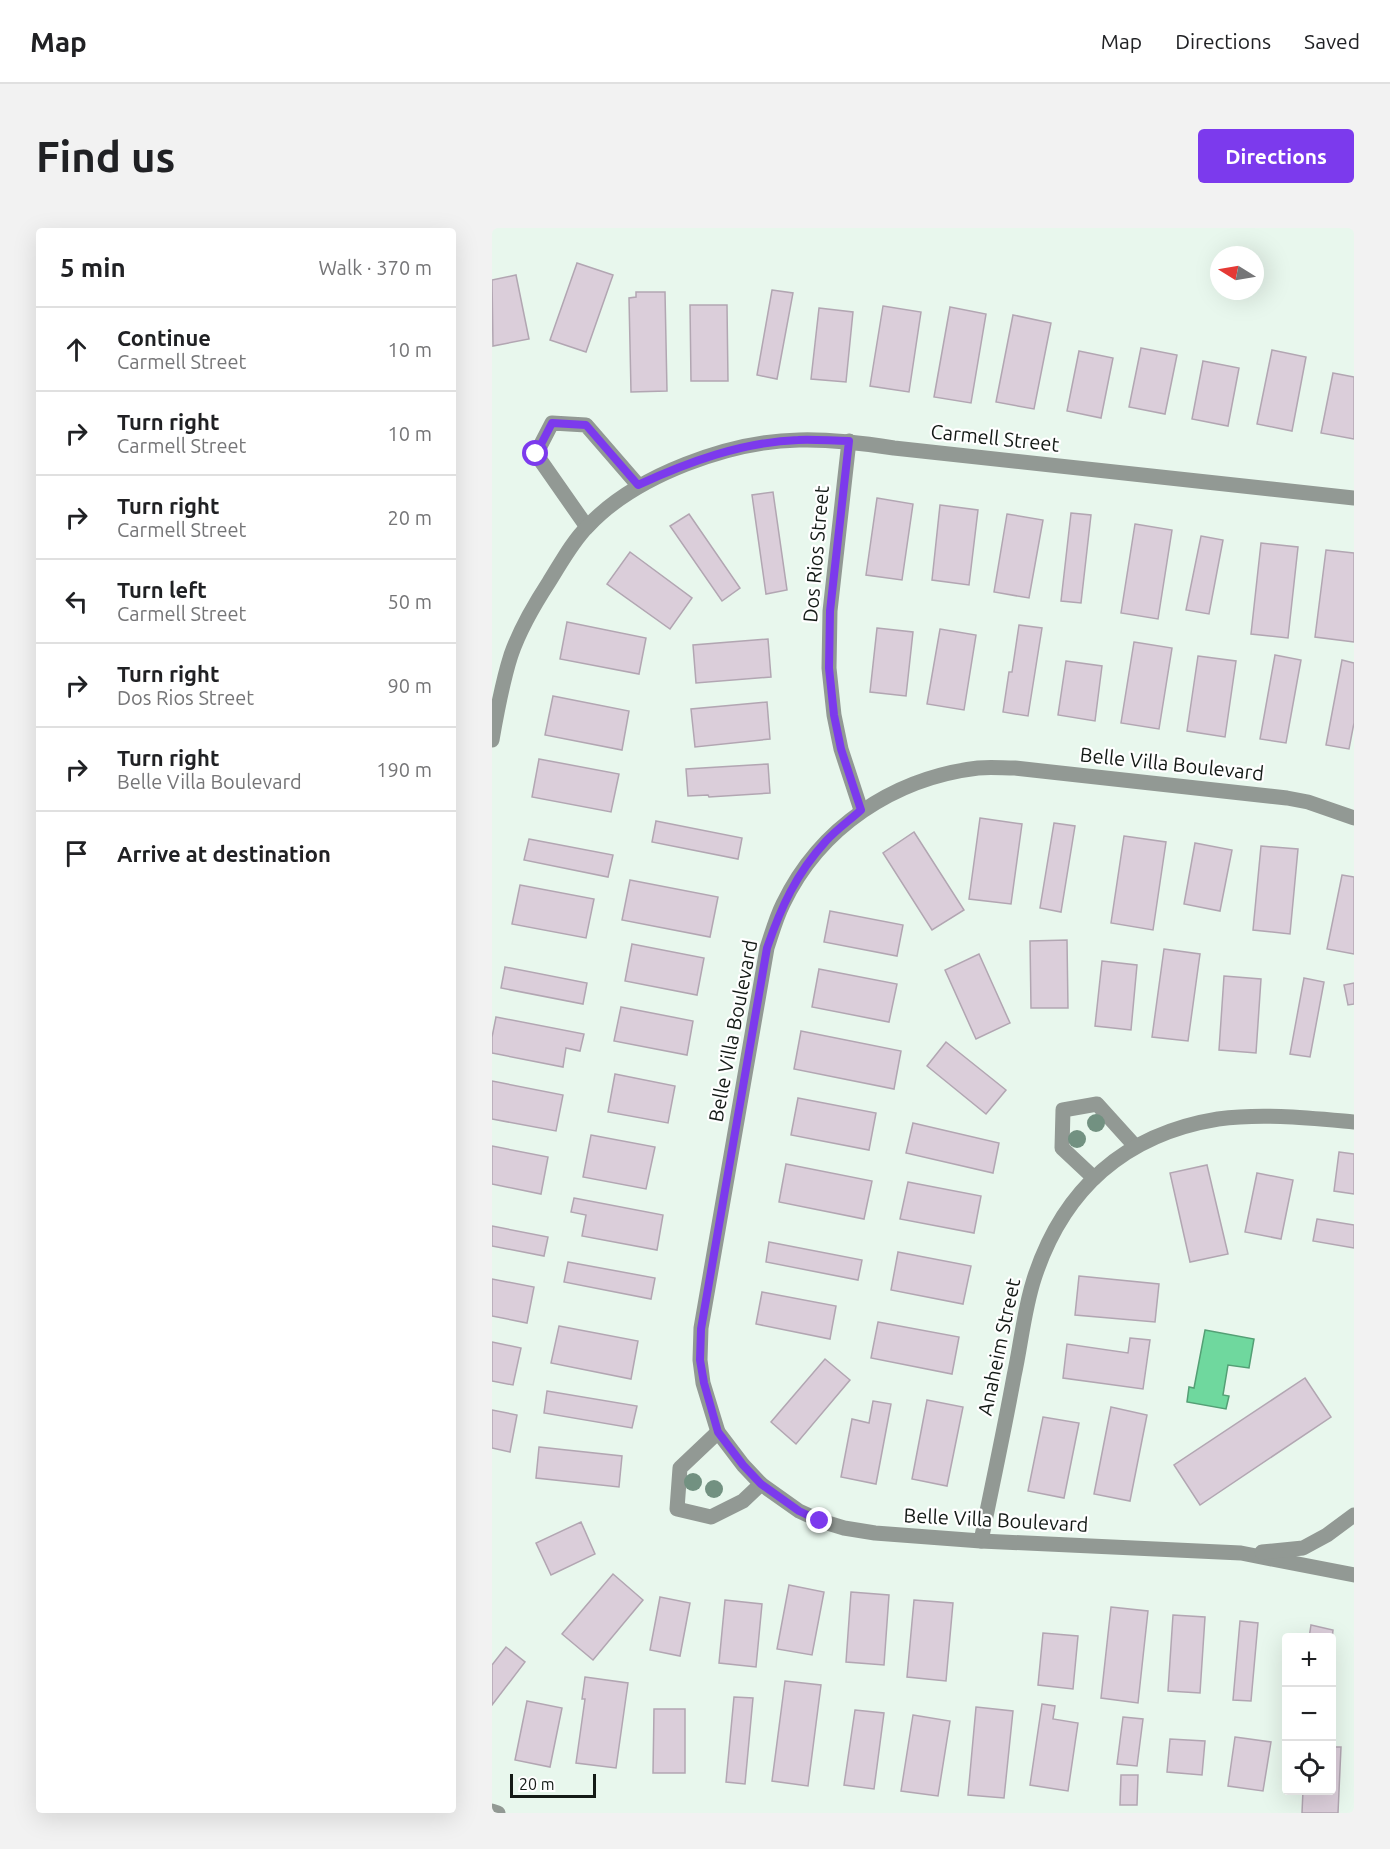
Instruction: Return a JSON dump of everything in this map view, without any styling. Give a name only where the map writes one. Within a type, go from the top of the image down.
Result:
[{"type":"street","points":[[587,526],[536,454],[552,423],[586,425],[638,485]]},
{"type":"street","name":"Carmell Street","points":[[492,740],[500,695],[512,653],[529,614],[568,551],[587,526],[609,506],[638,485],[676,468],[743,447],[797,440],[849,441],[894,448],[1354,498]]},
{"type":"street","name":"Dos Rios Street","points":[[849,441],[830,611],[829,668],[834,715],[841,749],[861,810]]},
{"type":"street","name":"Belle Villa Boulevard","points":[[1354,818],[1308,802],[1287,798],[1015,768],[980,768],[935,776],[901,788],[861,810],[826,840],[799,875],[782,906],[767,948],[701,1329],[700,1360],[718,1432],[743,1465],[761,1484],[799,1511],[820,1521],[844,1528],[876,1533],[981,1541],[1241,1553],[1303,1548],[1327,1535],[1354,1515]]},
{"type":"street","points":[[1094,1178],[1062,1148],[1063,1110],[1097,1104],[1135,1146]]},
{"type":"street","name":"Anaheim Street","points":[[981,1541],[1033,1281],[1042,1256],[1067,1209],[1094,1178],[1112,1161],[1135,1146],[1162,1133],[1189,1125],[1220,1119],[1261,1116],[1354,1122]]},
{"type":"street","points":[[718,1432],[680,1468],[676,1509],[711,1517],[743,1501],[761,1484]]},
{"type":"street","name":"Belle Villa Boulevard","points":[[1241,1553],[1354,1575]]},
{"type":"street","points":[[492,1811],[498,1813]]},
{"type":"shaded area","points":[[1205,1330],[1254,1339],[1249,1368],[1228,1365],[1223,1395],[1229,1396],[1226,1409],[1187,1402],[1189,1387],[1194,1388]]},
{"type":"building","points":[[577,263],[613,275],[586,352],[550,340]]},
{"type":"building","points":[[516,275],[529,339],[493,346],[492,280]]},
{"type":"building","points":[[772,290],[793,293],[777,379],[757,375]]},
{"type":"building","points":[[636,292],[665,292],[667,391],[631,392],[629,298],[636,297]]},
{"type":"building","points":[[690,305],[727,305],[728,381],[691,381]]},
{"type":"building","points":[[883,306],[921,312],[909,392],[870,386]]},
{"type":"building","points":[[950,307],[986,314],[971,403],[934,397]]},
{"type":"building","points":[[819,308],[853,312],[846,382],[811,379]]},
{"type":"building","points":[[1013,315],[1051,323],[1034,409],[996,402]]},
{"type":"building","points":[[1141,348],[1177,355],[1165,414],[1129,407]]},
{"type":"building","points":[[1272,350],[1306,357],[1292,431],[1257,424]]},
{"type":"building","points":[[1079,351],[1113,358],[1101,418],[1067,411]]},
{"type":"building","points":[[1203,361],[1239,368],[1228,426],[1192,419]]},
{"type":"building","points":[[1333,373],[1354,377],[1354,439],[1321,433]]},
{"type":"building","points":[[773,492],[787,590],[766,594],[752,495]]},
{"type":"building","points":[[877,498],[913,504],[902,580],[866,575]]},
{"type":"building","points":[[940,505],[978,510],[969,585],[932,580]]},
{"type":"building","points":[[1071,513],[1091,515],[1081,603],[1061,601]]},
{"type":"building","points":[[689,514],[740,588],[722,601],[670,526]]},
{"type":"building","points":[[1007,514],[1043,520],[1029,598],[994,592]]},
{"type":"building","points":[[1135,524],[1172,530],[1158,619],[1121,613]]},
{"type":"building","points":[[1201,536],[1223,540],[1209,614],[1186,610]]},
{"type":"building","points":[[1261,543],[1298,547],[1288,638],[1251,634]]},
{"type":"building","points":[[1326,550],[1354,553],[1354,642],[1315,637]]},
{"type":"building","points":[[630,552],[692,598],[670,629],[607,584]]},
{"type":"building","points":[[567,622],[646,638],[639,674],[560,659]]},
{"type":"building","points":[[1019,625],[1042,628],[1028,716],[1003,712]]},
{"type":"building","points":[[877,628],[913,632],[906,696],[870,692]]},
{"type":"building","points":[[940,629],[976,635],[964,710],[927,704]]},
{"type":"building","points":[[768,639],[771,677],[696,683],[693,645]]},
{"type":"building","points":[[1134,642],[1172,648],[1159,729],[1121,723]]},
{"type":"building","points":[[1275,655],[1301,660],[1286,743],[1260,739]]},
{"type":"building","points":[[1198,656],[1236,661],[1225,737],[1187,731]]},
{"type":"building","points":[[1342,660],[1354,663],[1354,723],[1349,749],[1326,745]]},
{"type":"building","points":[[1066,661],[1102,666],[1095,721],[1058,715]]},
{"type":"building","points":[[553,696],[629,711],[622,750],[545,735]]},
{"type":"building","points":[[767,702],[770,739],[695,747],[691,709]]},
{"type":"building","points":[[539,759],[619,774],[611,812],[532,797]]},
{"type":"building","points":[[768,764],[770,793],[688,796],[686,769]]},
{"type":"building","points":[[980,818],[1022,824],[1011,904],[969,899]]},
{"type":"building","points":[[656,821],[742,838],[738,859],[652,842]]},
{"type":"building","points":[[1054,823],[1075,826],[1061,912],[1040,908]]},
{"type":"building","points":[[914,832],[964,910],[932,930],[883,853]]},
{"type":"building","points":[[1124,836],[1166,842],[1153,930],[1111,923]]},
{"type":"building","points":[[529,839],[613,855],[608,877],[524,860]]},
{"type":"building","points":[[1195,843],[1232,850],[1220,911],[1184,904]]},
{"type":"building","points":[[1261,846],[1298,849],[1290,934],[1253,930]]},
{"type":"building","points":[[1342,875],[1354,877],[1354,954],[1327,949]]},
{"type":"building","points":[[630,880],[718,897],[710,937],[622,920]]},
{"type":"building","points":[[520,885],[594,899],[586,938],[512,924]]},
{"type":"building","points":[[830,911],[903,925],[897,956],[824,942]]},
{"type":"building","points":[[1067,940],[1068,1008],[1031,1008],[1030,941]]},
{"type":"building","points":[[632,944],[704,958],[697,995],[625,981]]},
{"type":"building","points":[[1164,949],[1200,954],[1188,1041],[1152,1037]]},
{"type":"building","points":[[979,954],[1010,1023],[976,1039],[945,970]]},
{"type":"building","points":[[1102,961],[1137,965],[1131,1030],[1095,1026]]},
{"type":"building","points":[[505,967],[587,983],[583,1004],[501,988]]},
{"type":"building","points":[[819,969],[897,984],[889,1022],[812,1007]]},
{"type":"building","points":[[1224,976],[1261,979],[1256,1053],[1219,1050]]},
{"type":"building","points":[[1304,978],[1324,982],[1310,1057],[1290,1054]]},
{"type":"building","points":[[1354,983],[1354,1004],[1348,1005],[1344,985]]},
{"type":"building","points":[[621,1007],[693,1021],[687,1055],[614,1041]]},
{"type":"building","points":[[496,1017],[584,1034],[580,1051],[566,1048],[563,1067],[492,1053]]},
{"type":"building","points":[[801,1031],[901,1051],[894,1089],[794,1069]]},
{"type":"building","points":[[946,1042],[1006,1090],[986,1114],[927,1066]]},
{"type":"building","points":[[615,1074],[675,1086],[668,1123],[608,1112]]},
{"type":"building","points":[[492,1081],[563,1095],[556,1131],[492,1119]]},
{"type":"building","points":[[798,1098],[876,1113],[869,1150],[791,1135]]},
{"type":"building","points":[[913,1123],[999,1143],[993,1173],[906,1153]]},
{"type":"building","points":[[591,1135],[655,1147],[646,1189],[583,1177]]},
{"type":"building","points":[[492,1146],[548,1157],[541,1194],[492,1184]]},
{"type":"building","points":[[1339,1152],[1354,1154],[1354,1194],[1334,1191]]},
{"type":"building","points":[[786,1164],[872,1181],[864,1219],[779,1202]]},
{"type":"building","points":[[1207,1165],[1228,1254],[1190,1262],[1170,1173]]},
{"type":"building","points":[[1257,1173],[1293,1180],[1281,1239],[1245,1232]]},
{"type":"building","points":[[908,1182],[981,1196],[974,1233],[900,1219]]},
{"type":"building","points":[[574,1198],[663,1215],[657,1250],[582,1236],[586,1215],[571,1212]]},
{"type":"building","points":[[1317,1219],[1354,1225],[1354,1248],[1313,1241]]},
{"type":"building","points":[[492,1226],[548,1237],[544,1256],[492,1246]]},
{"type":"building","points":[[769,1242],[862,1260],[858,1280],[766,1262]]},
{"type":"building","points":[[898,1252],[971,1266],[963,1304],[891,1290]]},
{"type":"building","points":[[568,1262],[655,1278],[651,1299],[564,1282]]},
{"type":"building","points":[[1079,1276],[1159,1284],[1155,1322],[1075,1315]]},
{"type":"building","points":[[492,1279],[534,1287],[527,1323],[492,1316]]},
{"type":"building","points":[[762,1292],[836,1306],[830,1339],[756,1324]]},
{"type":"building","points":[[878,1322],[959,1337],[952,1374],[871,1358]]},
{"type":"building","points":[[559,1326],[638,1341],[631,1379],[551,1363]]},
{"type":"building","points":[[1130,1338],[1150,1340],[1143,1389],[1063,1378],[1067,1344],[1128,1353]]},
{"type":"building","points":[[492,1342],[521,1348],[513,1385],[492,1381]]},
{"type":"building","points":[[825,1359],[850,1380],[796,1444],[771,1422]]},
{"type":"building","points":[[1305,1378],[1331,1417],[1200,1505],[1174,1465]]},
{"type":"building","points":[[547,1391],[637,1406],[632,1428],[544,1413]]},
{"type":"building","points":[[927,1400],[963,1407],[947,1486],[912,1479]]},
{"type":"building","points":[[873,1401],[891,1404],[876,1484],[841,1477],[852,1419],[869,1423]]},
{"type":"building","points":[[1111,1407],[1147,1415],[1130,1501],[1094,1494]]},
{"type":"building","points":[[492,1410],[517,1415],[510,1452],[492,1448]]},
{"type":"building","points":[[1043,1417],[1079,1423],[1064,1498],[1028,1491]]},
{"type":"building","points":[[539,1447],[622,1456],[619,1487],[536,1478]]},
{"type":"building","points":[[581,1522],[595,1554],[551,1575],[536,1543]]},
{"type":"building","points":[[613,1574],[643,1600],[593,1660],[562,1634]]},
{"type":"building","points":[[789,1585],[824,1592],[812,1655],[777,1649]]},
{"type":"building","points":[[851,1592],[889,1595],[884,1665],[846,1662]]},
{"type":"building","points":[[660,1597],[690,1603],[680,1656],[650,1650]]},
{"type":"building","points":[[725,1600],[762,1604],[756,1667],[719,1663]]},
{"type":"building","points":[[914,1600],[953,1603],[946,1681],[907,1677]]},
{"type":"building","points":[[1111,1607],[1148,1611],[1138,1703],[1101,1698]]},
{"type":"building","points":[[1173,1615],[1205,1617],[1200,1693],[1168,1691]]},
{"type":"building","points":[[1240,1621],[1258,1623],[1251,1701],[1233,1700]]},
{"type":"building","points":[[1311,1625],[1333,1630],[1333,1633],[1310,1633]]},
{"type":"building","points":[[1043,1633],[1078,1636],[1073,1689],[1038,1685]]},
{"type":"building","points":[[506,1647],[525,1662],[492,1705],[492,1665]]},
{"type":"building","points":[[585,1677],[628,1683],[616,1768],[576,1763],[585,1699],[582,1699]]},
{"type":"building","points":[[785,1681],[821,1685],[808,1786],[772,1781]]},
{"type":"building","points":[[734,1697],[753,1698],[745,1784],[726,1782]]},
{"type":"building","points":[[527,1701],[562,1708],[550,1767],[515,1760]]},
{"type":"building","points":[[1042,1704],[1055,1706],[1053,1719],[1078,1723],[1068,1791],[1030,1785]]},
{"type":"building","points":[[976,1707],[1013,1711],[1004,1798],[968,1795]]},
{"type":"building","points":[[654,1709],[685,1709],[685,1773],[653,1773]]},
{"type":"building","points":[[855,1710],[884,1713],[874,1789],[844,1785]]},
{"type":"building","points":[[913,1715],[950,1721],[938,1796],[901,1791]]},
{"type":"building","points":[[1123,1717],[1143,1719],[1137,1766],[1117,1764]]},
{"type":"building","points":[[1235,1737],[1271,1742],[1263,1791],[1228,1786]]},
{"type":"building","points":[[1170,1739],[1205,1741],[1202,1775],[1167,1772]]},
{"type":"building","points":[[1336,1747],[1341,1747],[1338,1813],[1302,1813],[1303,1795],[1336,1795]]},
{"type":"building","points":[[1121,1775],[1138,1775],[1137,1805],[1120,1805]]},
{"type":"route","points":[[536,454],[552,423],[586,425],[638,485],[676,468],[743,447],[797,440],[849,441],[830,611],[829,668],[834,715],[841,749],[861,810],[826,840],[799,875],[782,906],[767,948],[701,1329],[700,1360],[718,1432],[761,1484],[778,1498],[820,1521]]}]
